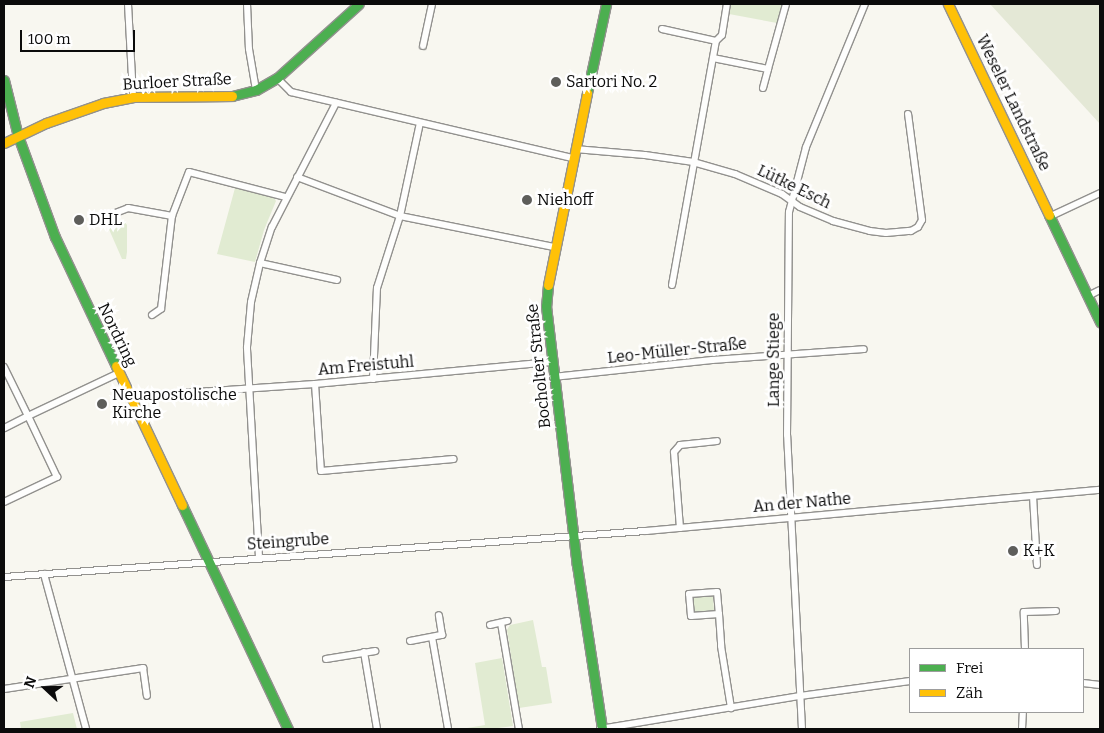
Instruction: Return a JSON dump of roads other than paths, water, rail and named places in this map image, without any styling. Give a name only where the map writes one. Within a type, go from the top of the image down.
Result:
[{"type":"main road","name":"Burloer Straße","points":[[4,143],[73,113],[133,96],[227,97],[256,90],[277,78],[359,4]]},
{"type":"main road","name":"Bocholter Straße","points":[[601,729],[588,645],[553,377],[546,306],[548,279],[554,247],[606,4]]},
{"type":"main road","name":"Weseler Landstraße","points":[[948,4],[1100,322]]},
{"type":"main road","name":"Nordring","points":[[4,80],[18,136],[55,237],[288,729]]},
{"type":"street","points":[[128,4],[133,96]]},
{"type":"street","points":[[248,4],[249,49],[256,90]]},
{"type":"street","points":[[423,46],[432,4]]},
{"type":"street","points":[[672,285],[716,41],[722,35],[727,4]]},
{"type":"street","points":[[763,88],[786,4]]},
{"type":"street","name":"Lange Stiege","points":[[802,729],[787,435],[791,200],[806,147],[821,106],[865,4]]},
{"type":"street","points":[[662,29],[716,41]]},
{"type":"street","points":[[713,58],[768,69]]},
{"type":"street","name":"Lütke Esch","points":[[277,78],[291,92],[420,122],[574,154],[645,155],[693,162],[735,174],[791,200],[800,207],[833,220],[870,231],[886,233],[911,231],[918,227],[922,220],[908,114]]},
{"type":"street","points":[[259,557],[248,388],[248,322],[260,263],[286,197],[336,103]]},
{"type":"street","points":[[373,379],[377,288],[400,216],[420,122]]},
{"type":"street","points":[[152,315],[161,309],[172,216],[189,172],[286,197]]},
{"type":"street","points":[[296,177],[400,216],[554,247]]},
{"type":"street","points":[[1050,216],[1100,193]]},
{"type":"street","points":[[105,217],[128,208],[172,216]]},
{"type":"street","points":[[260,263],[337,280]]},
{"type":"street","points":[[1088,296],[1100,290]]},
{"type":"street","name":"Leo-Müller-Straße","points":[[553,377],[712,360],[864,349]]},
{"type":"street","name":"Am Freistuhl","points":[[183,393],[315,384],[552,362]]},
{"type":"street","points":[[4,367],[57,477],[4,502]]},
{"type":"street","points":[[4,428],[119,373]]},
{"type":"street","points":[[315,384],[320,471],[453,459]]},
{"type":"street","points":[[680,528],[674,452],[680,445],[717,441]]},
{"type":"street","name":"An der Nathe","points":[[574,536],[1100,490]]},
{"type":"street","points":[[1033,496],[1037,565]]},
{"type":"street","name":"Steingrube","points":[[4,577],[209,563],[259,557],[574,536]]},
{"type":"street","points":[[44,574],[86,729]]},
{"type":"street","points":[[719,614],[691,616],[689,594],[717,592],[731,708]]},
{"type":"street","points":[[1025,648],[1024,612],[1056,611]]},
{"type":"street","points":[[410,641],[442,635],[439,615]]},
{"type":"street","points":[[490,625],[504,622],[519,729]]},
{"type":"street","points":[[432,637],[448,729]]},
{"type":"street","points":[[326,659],[374,650]]},
{"type":"street","points":[[364,652],[377,729]]},
{"type":"street","points":[[4,688],[143,668],[147,696]]},
{"type":"street","points":[[601,729],[800,696],[909,681]]},
{"type":"street","points":[[1084,683],[1100,685]]},
{"type":"street","points":[[1022,729],[1023,713]]},
{"type":"place","name":"Sartori No. 2","points":[[556,82]]},
{"type":"place","name":"Niehoff","points":[[527,200]]},
{"type":"place","name":"DHL","points":[[79,220]]},
{"type":"place","name":"Neuapostolische Kirche","points":[[102,404]]},
{"type":"place","name":"K+K","points":[[1013,551]]}]
